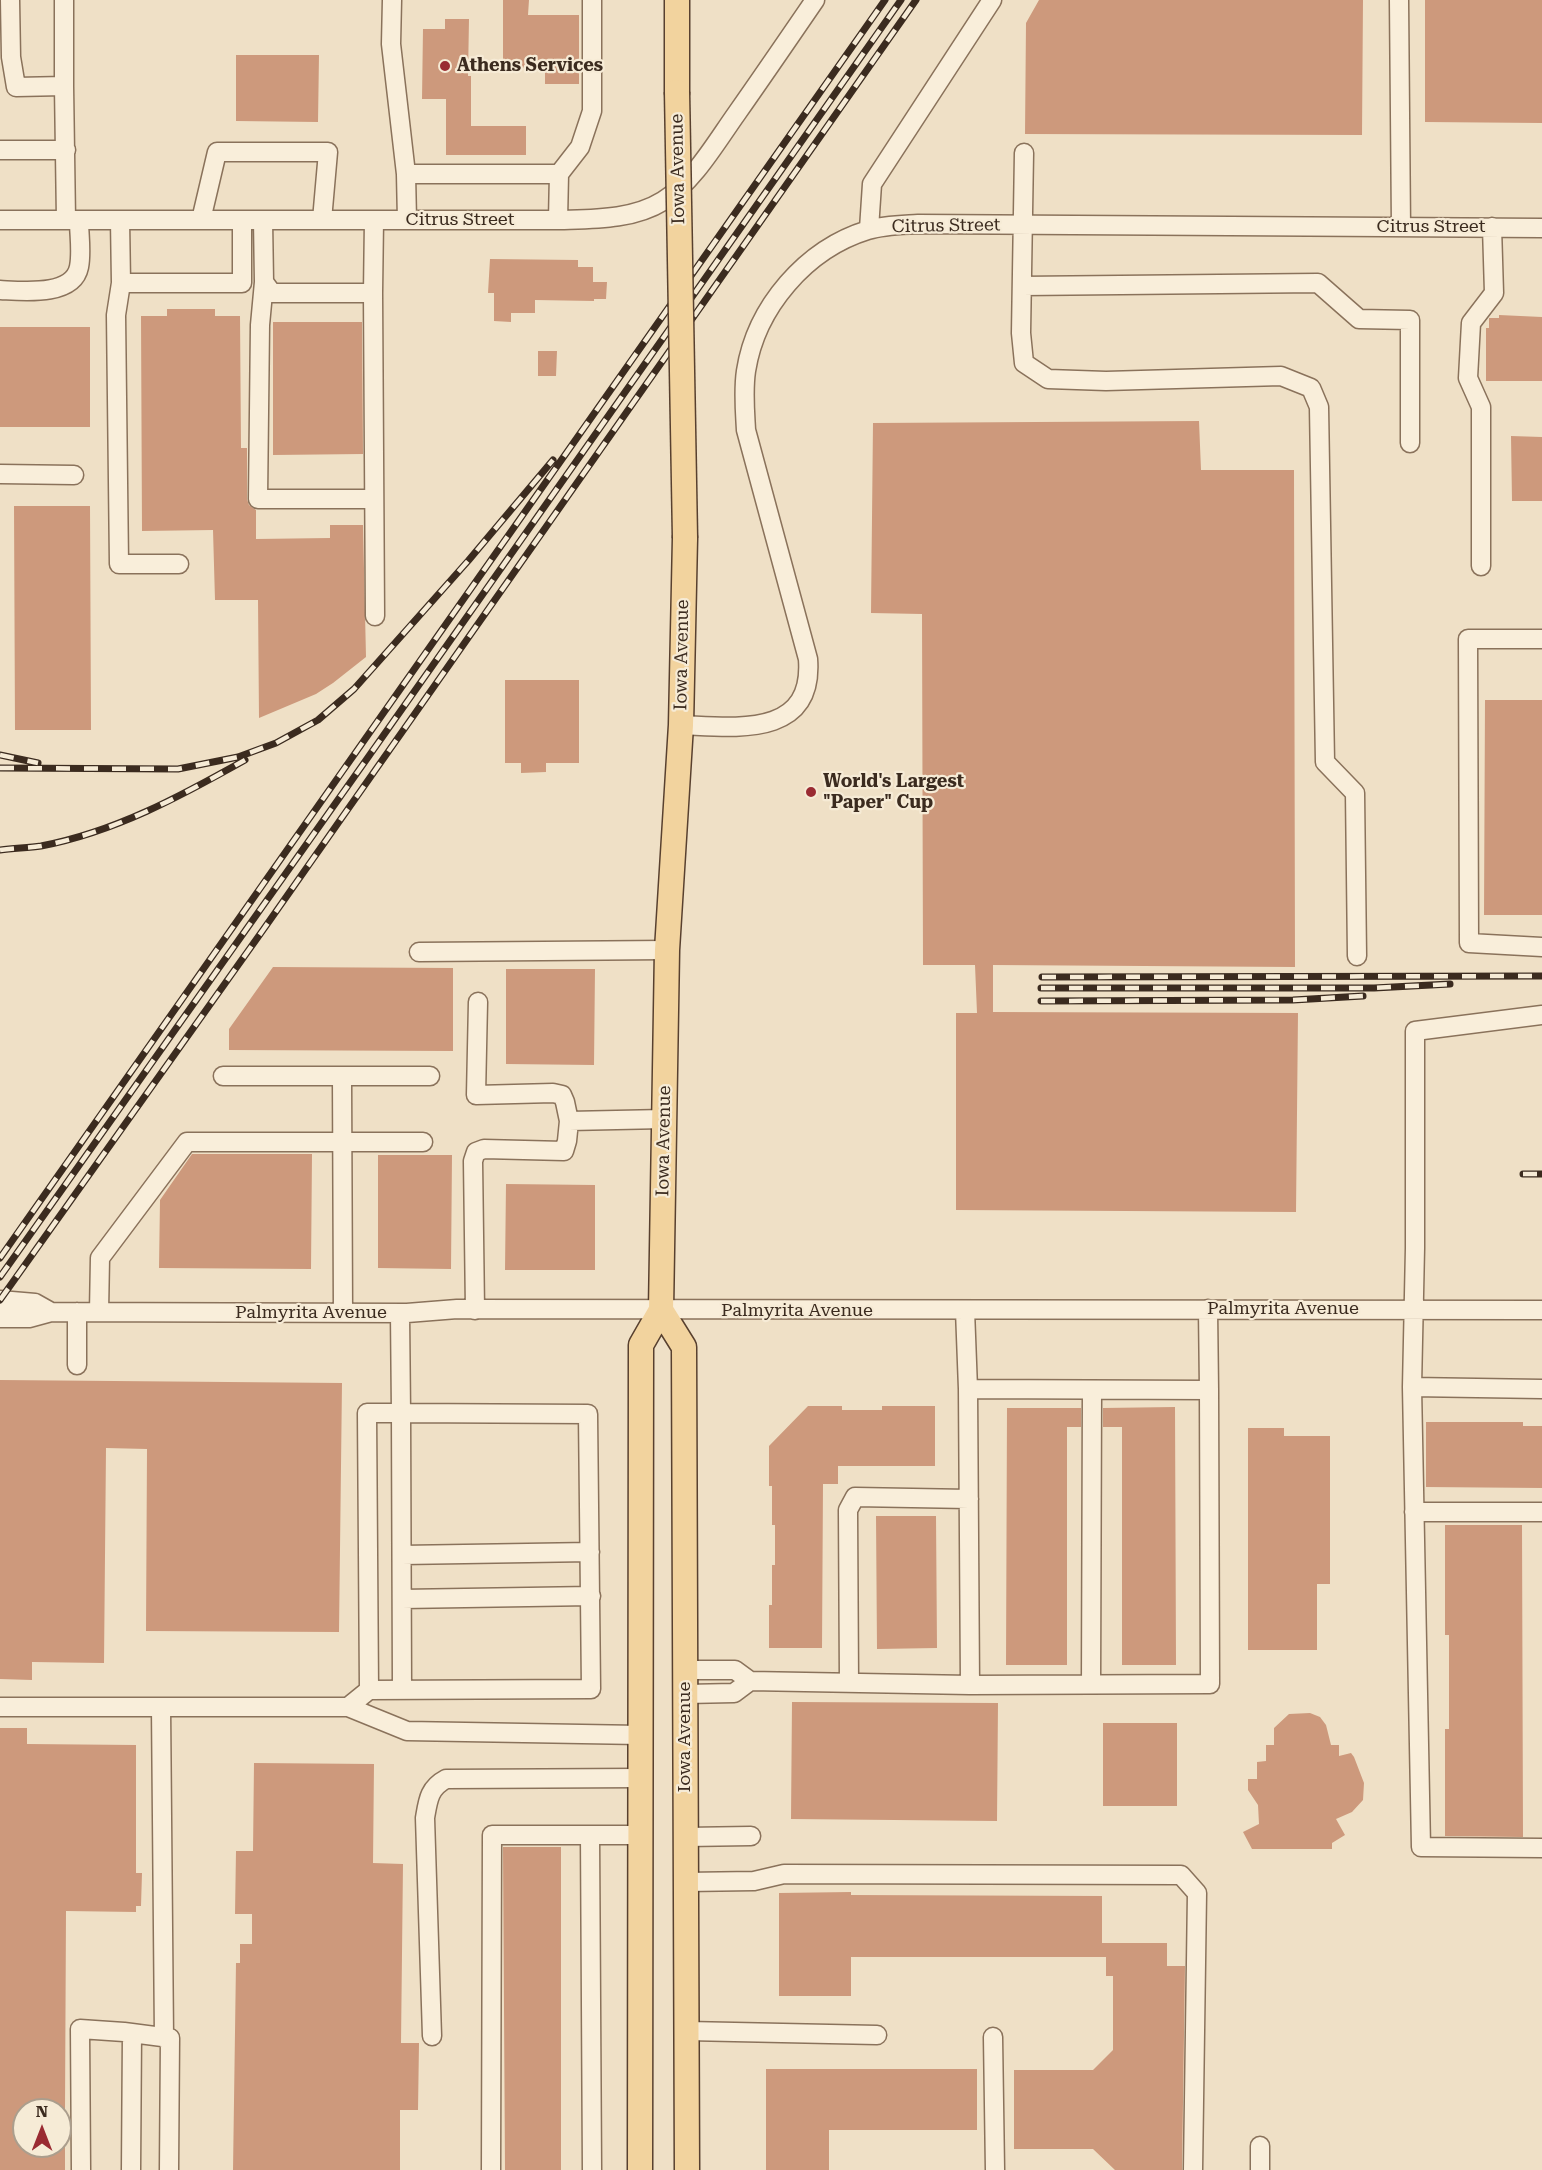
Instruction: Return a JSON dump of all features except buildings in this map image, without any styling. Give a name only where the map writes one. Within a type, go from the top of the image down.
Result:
[{"type":"main road","name":"Iowa Avenue","points":[[640,2170],[641,1345],[661,1310],[667,950],[681,725],[685,538],[677,0]]},
{"type":"main road","name":"Iowa Avenue","points":[[661,1310],[684,1347],[687,2170]]},
{"type":"street","points":[[10,0],[11,57],[16,87],[64,86]]},
{"type":"street","points":[[0,290],[45,291],[60,287],[77,274],[79,266],[66,150],[64,0]]},
{"type":"street","points":[[392,0],[391,44],[406,174],[407,220]]},
{"type":"street","points":[[558,220],[559,174],[580,147],[592,111],[592,0]]},
{"type":"street","name":"Citrus Street","points":[[0,220],[612,219],[662,201],[682,185],[705,159],[816,0]]},
{"type":"street","points":[[869,230],[872,184],[992,0]]},
{"type":"street","points":[[1398,0],[1401,227]]},
{"type":"street","points":[[0,150],[66,150]]},
{"type":"street","points":[[201,220],[216,152],[328,152],[322,220]]},
{"type":"street","points":[[1024,153],[1021,333],[1024,363],[1048,379],[1106,381],[1281,376],[1311,388],[1319,407],[1325,762],[1355,793],[1356,956]]},
{"type":"street","points":[[406,174],[559,174]]},
{"type":"street","points":[[120,220],[121,283],[116,315],[119,564],[179,564]]},
{"type":"street","points":[[121,283],[242,283],[242,220]]},
{"type":"street","points":[[263,220],[264,282],[260,325],[258,498],[374,499]]},
{"type":"street","points":[[374,220],[375,616]]},
{"type":"street","name":"Citrus Street","points":[[681,725],[760,726],[787,713],[803,696],[807,684],[808,659],[747,430],[744,395],[751,348],[760,326],[782,289],[814,258],[839,243],[869,230],[918,224],[1542,228]]},
{"type":"street","points":[[1481,566],[1481,407],[1468,378],[1471,322],[1494,293],[1492,227]]},
{"type":"street","points":[[264,282],[272,293],[373,293]]},
{"type":"street","points":[[1022,286],[1318,283],[1359,319],[1410,320],[1410,443]]},
{"type":"street","points":[[0,474],[74,475]]},
{"type":"street","points":[[1542,639],[1468,639],[1468,686],[1469,943],[1542,947]]},
{"type":"street","points":[[418,952],[667,950]]},
{"type":"street","points":[[475,1310],[473,1161],[477,1152],[484,1149],[564,1151],[569,1121],[562,1095],[552,1093],[477,1095],[478,1002]]},
{"type":"street","points":[[1542,1015],[1415,1031],[1412,1387],[1420,1847],[1542,1848]]},
{"type":"street","points":[[223,1076],[430,1076]]},
{"type":"street","points":[[342,1076],[343,1313]]},
{"type":"street","points":[[569,1121],[664,1119]]},
{"type":"street","points":[[99,1312],[100,1258],[187,1142],[423,1142]]},
{"type":"street","name":"Palmyrita Avenue","points":[[0,1300],[35,1303],[51,1312]]},
{"type":"street","points":[[685,1682],[734,1693],[750,1681],[970,1685],[1210,1684],[1208,1309]]},
{"type":"street","points":[[965,1310],[968,1389],[970,1685]]},
{"type":"street","name":"Palmyrita Avenue","points":[[0,1318],[28,1318],[51,1312],[1542,1310]]},
{"type":"street","points":[[77,1365],[78,1312]]},
{"type":"street","points":[[400,1313],[402,1689]]},
{"type":"street","points":[[1412,1387],[1542,1389]]},
{"type":"street","points":[[968,1389],[1209,1390]]},
{"type":"street","points":[[1090,1684],[1092,1390]]},
{"type":"street","points":[[348,1707],[369,1690],[591,1689],[588,1414],[367,1413],[369,1690]]},
{"type":"street","points":[[849,1683],[848,1510],[855,1497],[969,1499]]},
{"type":"street","points":[[1414,1512],[1542,1512]]},
{"type":"street","points":[[402,1555],[590,1552]]},
{"type":"street","points":[[402,1599],[591,1596]]},
{"type":"street","points":[[0,1707],[348,1707],[407,1731],[640,1735]]},
{"type":"street","points":[[161,1707],[164,2038]]},
{"type":"street","points":[[432,2036],[425,1818],[428,1797],[432,1789],[446,1779],[640,1778]]},
{"type":"street","points":[[491,2170],[492,1835],[640,1835]]},
{"type":"street","points":[[590,1835],[592,2170]]},
{"type":"street","points":[[686,1837],[751,1836]]},
{"type":"street","points":[[686,1882],[754,1881],[784,1874],[1181,1875],[1197,1893],[1193,2170]]},
{"type":"street","points":[[81,2170],[80,2029],[170,2038],[169,2170]]},
{"type":"street","points":[[687,2031],[877,2036]]},
{"type":"street","points":[[131,2170],[132,2033]]},
{"type":"street","points":[[993,2037],[995,2170]]},
{"type":"street","points":[[1260,2146],[1260,2170]]},
{"type":"railway","points":[[0,1258],[885,0]]},
{"type":"railway","points":[[0,1277],[901,0]]},
{"type":"railway","points":[[0,1300],[263,930],[916,0]]},
{"type":"railway","points":[[0,768],[178,769],[238,757],[276,743],[318,720],[354,689],[468,561],[553,460]]},
{"type":"railway","points":[[0,755],[38,763]]},
{"type":"railway","points":[[0,850],[41,846],[95,832],[147,811],[245,760]]},
{"type":"railway","points":[[1042,977],[1542,976]]},
{"type":"railway","points":[[1041,988],[1374,988],[1450,984]]},
{"type":"railway","points":[[1041,1001],[1293,1000],[1363,996]]},
{"type":"railway","points":[[1523,1174],[1542,1174]]},
{"type":"place","name":"Athens Services","points":[[445,66]]},
{"type":"place","name":"World's Largest \"Paper\" Cup","points":[[811,792]]}]
